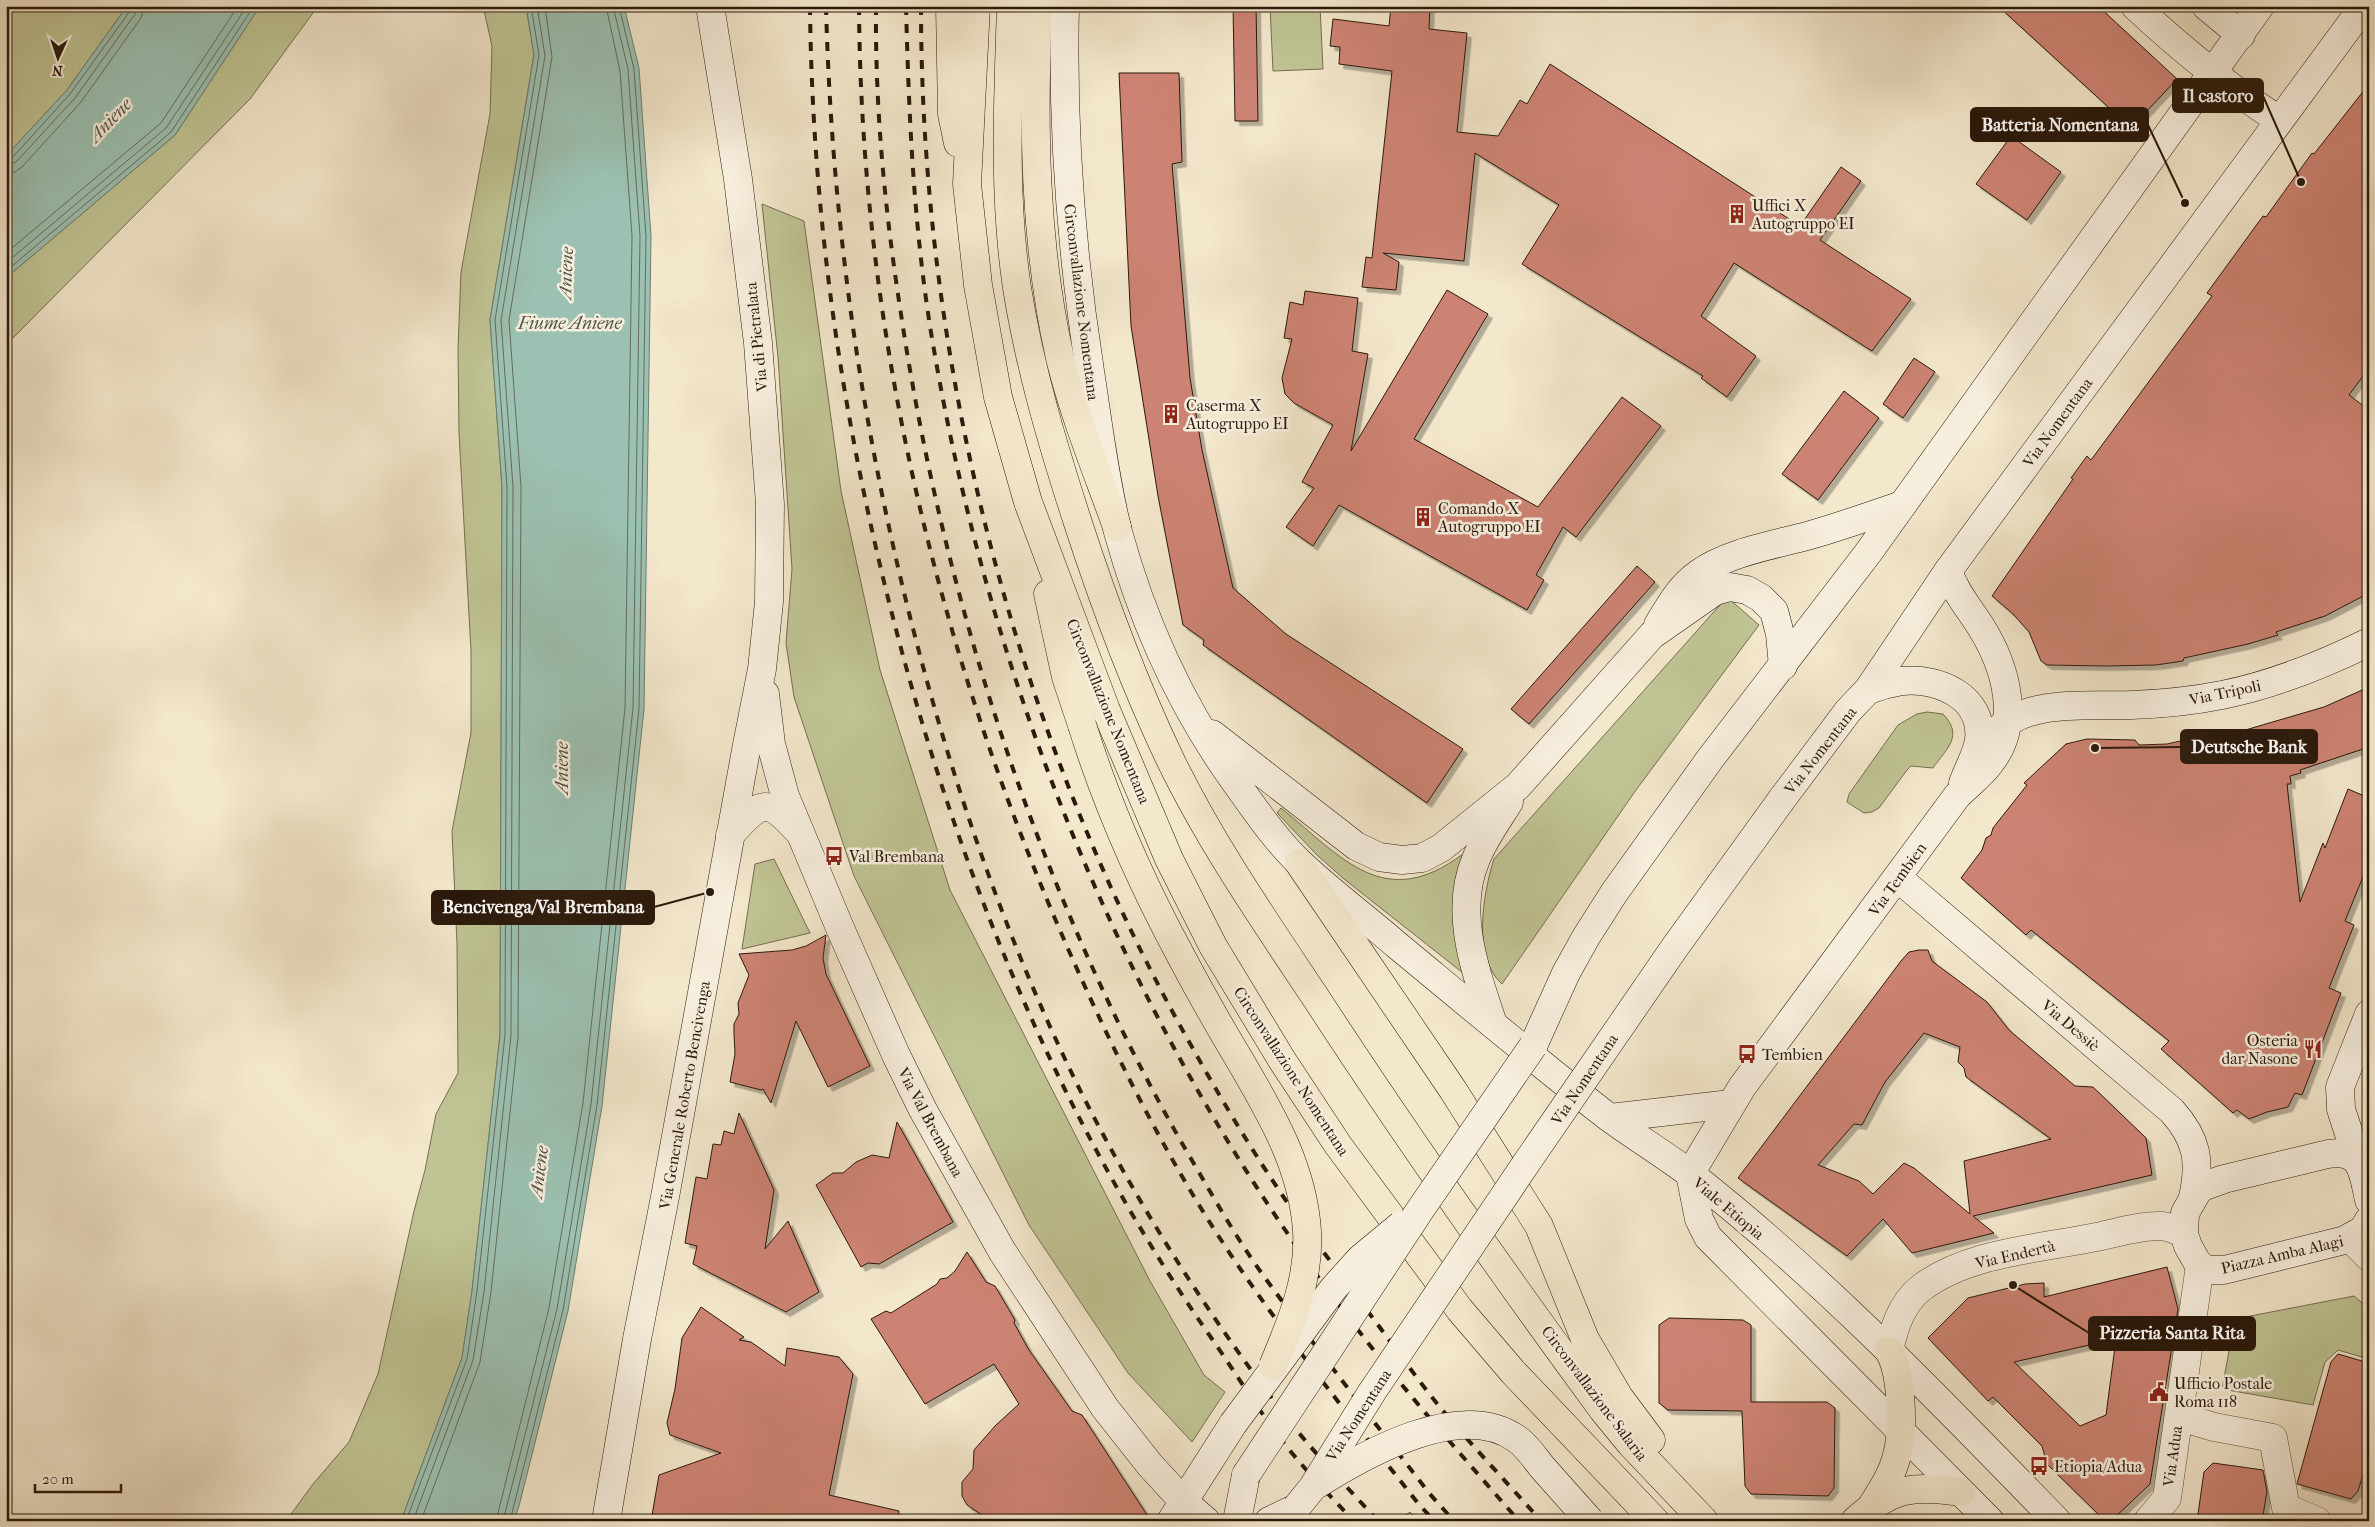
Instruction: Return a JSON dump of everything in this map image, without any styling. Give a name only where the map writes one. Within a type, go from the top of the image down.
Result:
[{"type":"highway","points":[[950,6],[952,114],[967,184]]},
{"type":"highway","name":"Circonvallazione Nomentana","points":[[976,6],[967,184],[973,252],[990,358],[1008,436],[1028,502],[1129,767],[1169,859],[1213,946],[1277,1052],[1338,1145],[1460,1310],[1513,1372],[1656,1521]]},
{"type":"highway","name":"Circonvallazione Salaria","points":[[1011,6],[1007,147],[1009,183],[1015,267],[1025,331],[1037,388],[1061,472],[1127,661],[1170,759],[1218,847],[1350,1051],[1571,1366],[1630,1443],[1704,1521]]},
{"type":"highway","points":[[1038,6],[1035,109],[1036,168],[1046,275],[1060,358],[1070,393],[1117,527]]},
{"type":"highway","points":[[1028,502],[1066,677],[1108,800],[1157,910],[1182,959],[1279,1129],[1302,1196],[1307,1234],[1305,1269],[1295,1314],[1274,1366]]},
{"type":"highway","points":[[1299,862],[1453,1090],[1538,1226],[1550,1251],[1584,1339],[1619,1397],[1640,1426],[1678,1471],[1713,1521]]},
{"type":"highway","points":[[1864,1512],[1894,1466],[1898,1450],[1900,1430],[1896,1374],[1894,1359],[1889,1351]]},
{"type":"highway","points":[[1864,1512],[1890,1495],[1911,1488],[1961,1492]]},
{"type":"main road","name":"Via di Pietralata","points":[[710,6],[731,127],[744,223],[758,343],[767,456],[771,578],[762,669]]},
{"type":"main road","name":"Circonvallazione Nomentana","points":[[1065,6],[1066,140],[1074,264],[1096,410],[1117,527],[1150,630],[1182,697],[1233,780],[1299,862],[1493,1024],[1610,1118],[1690,1174]]},
{"type":"main road","points":[[2135,6],[2212,74],[2279,120]]},
{"type":"main road","points":[[2206,6],[2241,35]]},
{"type":"main road","points":[[1237,1521],[1246,1475],[1420,1210],[1532,1046],[1550,1003],[1597,918],[1710,759],[1902,505],[2260,6]]},
{"type":"main road","name":"Via Nomentana","points":[[1269,1521],[1293,1514],[1313,1487],[1372,1392],[1530,1157],[1675,947],[1848,711],[1868,690],[1948,571],[2364,6]]},
{"type":"main road","points":[[1493,1024],[1469,941],[1467,892],[1471,872],[1481,847],[1518,786],[1652,635],[1676,593],[1699,573],[1712,566],[1745,554],[1842,526],[1902,505]]},
{"type":"main road","name":"Via Tembien","points":[[1690,1174],[1731,1104],[1957,796],[1995,756],[2006,734],[2008,721],[2005,682],[1989,642],[1957,591],[1948,571]]},
{"type":"main road","points":[[1652,635],[1715,591],[1730,587],[1740,588],[1761,598],[1774,612],[1780,634],[1782,666]]},
{"type":"main road","name":"Via Tripoli","points":[[1970,765],[1988,741],[2008,721],[2038,711],[2073,706],[2172,702],[2240,691],[2308,669],[2369,642]]},
{"type":"main road","name":"Via Val Brembana","points":[[762,669],[773,756],[785,796],[896,1054],[924,1110],[997,1243],[1105,1408],[1135,1448],[1177,1511],[1206,1521]]},
{"type":"main road","name":"Via Generale Roberto Bencivenga","points":[[606,1521],[636,1340],[666,1198],[730,835],[762,669]]},
{"type":"main road","points":[[1868,690],[1888,684],[1920,682],[1944,687],[1964,698],[1976,713],[1979,729],[1978,748],[1957,796]]},
{"type":"main road","name":"Via Tripoli","points":[[2005,682],[2042,698],[2073,706]]},
{"type":"main road","points":[[1199,724],[1356,846],[1379,857],[1415,860],[1431,854],[1518,786]]},
{"type":"main road","points":[[730,835],[749,814],[762,807],[777,810],[800,833]]},
{"type":"main road","name":"Via Dessiè","points":[[1898,878],[2172,1111],[2187,1128],[2194,1145],[2197,1169],[2193,1197]]},
{"type":"main road","points":[[2369,1014],[2340,1088],[2341,1109],[2364,1163],[2369,1200]]},
{"type":"main road","points":[[1610,1118],[1731,1104]]},
{"type":"main road","points":[[2193,1197],[2202,1187],[2212,1183],[2328,1154],[2339,1152],[2351,1155],[2364,1163]]},
{"type":"main road","name":"Viale Etiopia","points":[[1690,1174],[1808,1275],[1889,1351],[2057,1521]]},
{"type":"main road","name":"Viale Etiopia","points":[[1690,1174],[1699,1219],[1708,1237],[1990,1521]]},
{"type":"main road","name":"Piazza Amba Alagi","points":[[2193,1197],[2185,1213],[2184,1234],[2192,1255],[2200,1265],[2210,1270],[2224,1270],[2363,1238]]},
{"type":"main road","points":[[1177,1511],[1233,1424],[1274,1366],[1347,1272],[1372,1248],[1420,1210]]},
{"type":"main road","name":"Via Endertà","points":[[1889,1351],[1898,1320],[1913,1296],[1931,1282],[1958,1269],[2002,1255],[2143,1228],[2168,1227],[2184,1234]]},
{"type":"main road","name":"Via Adua","points":[[2148,1521],[2166,1498],[2200,1265]]},
{"type":"main road","points":[[2194,1421],[2214,1427],[2273,1438],[2285,1514],[2317,1521]]},
{"type":"main road","points":[[1313,1487],[1363,1456],[1412,1437],[1458,1425],[1484,1427],[1500,1430],[1521,1442],[1590,1521]]},
{"type":"shaded area","points":[[6,6],[127,6],[67,90],[6,156]]},
{"type":"shaded area","points":[[260,6],[318,6],[250,99],[6,345],[6,278],[175,135]]},
{"type":"shaded area","points":[[483,6],[526,6],[534,54],[490,320],[502,487],[500,1035],[472,1291],[462,1358],[401,1521],[286,1521],[313,1484],[349,1442],[378,1374],[436,1114],[458,1073],[457,944],[452,831],[471,733],[471,651],[459,433],[458,349],[461,272],[490,114],[492,46]]},
{"type":"shaded area","points":[[1270,6],[1320,6],[1323,69],[1273,71]]},
{"type":"shaded area","points":[[762,204],[804,221],[841,491],[880,670],[950,890],[1150,1281],[1204,1375],[1225,1392],[1192,1442],[1128,1373],[1029,1225],[854,876],[794,697],[786,643],[792,569],[778,357]]},
{"type":"shaded area","points":[[1727,597],[1759,625],[1636,790],[1502,984],[1493,973],[1483,942],[1486,889],[1494,859]]},
{"type":"shaded area","points":[[1927,712],[1943,714],[1949,722],[1953,735],[1948,748],[1933,768],[1911,766],[1879,808],[1872,812],[1864,813],[1847,802],[1849,794],[1898,725],[1917,714]]},
{"type":"shaded area","points":[[1281,808],[1324,845],[1345,860],[1366,872],[1387,879],[1410,879],[1435,871],[1463,854],[1455,935],[1463,973],[1344,879],[1317,855],[1277,813]]},
{"type":"shaded area","points":[[774,859],[810,933],[742,949],[755,864]]},
{"type":"shaded area","points":[[2354,1296],[2369,1309],[2369,1359],[2338,1350],[2325,1362],[2313,1405],[2222,1389],[2235,1319]]},
{"type":"shaded area","points":[[1410,1512],[1419,1521],[1397,1521]]},
{"type":"water","name":"Aniene","points":[[127,6],[260,6],[175,135],[6,278],[6,156],[67,90]]},
{"type":"water","name":"Fiume Aniene","points":[[526,6],[624,6],[639,68],[651,236],[644,709],[602,1106],[568,1311],[519,1506],[514,1521],[401,1521],[462,1358],[472,1291],[500,1035],[502,487],[490,320],[534,55]]},
{"type":"building","points":[[1233,6],[1256,6],[1258,121],[1235,121]]},
{"type":"building","points":[[1391,6],[1430,6],[1429,29],[1467,33],[1457,132],[1498,136],[1520,100],[1527,104],[1550,64],[1800,226],[1841,167],[1861,181],[1820,240],[1911,299],[1872,351],[1734,263],[1701,316],[1756,356],[1727,397],[1701,378],[1703,376],[1522,264],[1559,205],[1475,153],[1464,261],[1383,253],[1399,262],[1396,290],[1362,287],[1366,257],[1372,258],[1392,71],[1339,64],[1340,47],[1330,46],[1333,19],[1389,26]]},
{"type":"building","points":[[1998,6],[2098,6],[2177,79],[2131,128]]},
{"type":"building","name":"Caserma X Autogruppo EI","points":[[1119,73],[1179,73],[1182,162],[1172,164],[1190,378],[1202,450],[1233,588],[1286,634],[1463,749],[1427,803],[1203,645],[1204,640],[1183,625],[1158,496],[1131,326]]},
{"type":"building","points":[[2369,84],[2369,368],[2349,395],[2369,410],[2369,593],[2325,616],[2276,632],[2278,635],[2248,644],[2184,658],[2183,661],[2156,665],[2047,665],[2041,661],[2029,632],[2013,614],[1992,596],[2087,456],[2091,460],[2212,296],[2207,293],[2263,216],[2266,217],[2312,153],[2314,154]]},
{"type":"building","points":[[2011,136],[2061,172],[2027,220],[1976,184]]},
{"type":"building","points":[[1447,290],[1488,314],[1414,439],[1538,507],[1622,397],[1661,426],[1576,537],[1563,527],[1536,575],[1544,580],[1527,610],[1339,505],[1313,546],[1286,527],[1314,488],[1302,482],[1333,425],[1294,403],[1285,394],[1282,378],[1292,339],[1284,338],[1290,302],[1303,305],[1305,291],[1358,298],[1352,351],[1368,354],[1351,451]]},
{"type":"building","points":[[1914,358],[1935,372],[1903,418],[1883,404]]},
{"type":"building","points":[[1844,391],[1879,418],[1818,500],[1782,474]]},
{"type":"building","points":[[1637,566],[1655,582],[1529,724],[1511,709]]},
{"type":"building","points":[[2369,687],[2369,747],[2300,770],[2301,773],[2290,776],[2291,784],[2287,784],[2300,902],[2323,843],[2325,848],[2348,789],[2369,798],[2369,862],[2345,921],[2354,925],[2329,988],[2341,993],[2302,1095],[2295,1093],[2288,1107],[2249,1119],[2237,1110],[2233,1113],[2161,1049],[2169,1041],[2031,930],[2026,935],[1961,878],[1982,850],[1986,838],[1991,835],[1993,828],[2027,785],[2024,783],[2066,744],[2087,739],[2135,740],[2139,745],[2167,744],[2194,738],[2211,740],[2324,707]]},
{"type":"building","points":[[826,935],[823,958],[826,974],[870,1066],[828,1087],[796,1021],[771,1103],[763,1089],[730,1082],[735,1054],[734,1024],[739,1014],[738,1003],[749,975],[739,954],[792,950],[806,946]]},
{"type":"building","points":[[1928,950],[1932,961],[1987,1002],[2009,1030],[2075,1086],[2093,1087],[2146,1138],[2152,1175],[1973,1216],[1994,1233],[1912,1253],[1883,1219],[1847,1256],[1738,1178],[1909,952]],"holes":[[[1924,1033],[1960,1047],[1958,1062],[1964,1068],[1966,1077],[2051,1139],[1964,1161],[1970,1214],[1914,1168],[1904,1163],[1873,1194],[1859,1181],[1818,1165],[1854,1124],[1862,1125],[1885,1082]]]},
{"type":"building","points":[[739,1113],[774,1190],[765,1249],[788,1221],[819,1292],[786,1312],[693,1264],[697,1246],[685,1243],[696,1177],[707,1179],[713,1144],[721,1145],[724,1131],[734,1134]]},
{"type":"building","points":[[897,1122],[953,1222],[879,1264],[868,1263],[861,1267],[816,1185],[833,1173],[843,1173],[856,1162],[872,1155],[889,1158]]},
{"type":"building","points":[[967,1252],[986,1282],[995,1286],[1015,1320],[1014,1323],[1029,1350],[1072,1411],[1082,1415],[1151,1521],[991,1521],[967,1505],[962,1496],[962,1482],[973,1469],[974,1450],[996,1425],[1019,1404],[994,1364],[925,1404],[871,1319],[886,1311],[891,1313],[937,1284],[940,1279],[947,1278],[955,1271]]},
{"type":"building","points":[[2167,1267],[2178,1309],[2150,1484],[2111,1521],[2105,1521],[2047,1464],[2042,1446],[1993,1397],[1988,1401],[1928,1338],[1968,1298],[2025,1284],[2044,1283],[2044,1297]],"holes":[[[2116,1339],[2106,1415],[2080,1426],[2014,1362]]]},
{"type":"building","points":[[701,1307],[744,1337],[739,1340],[751,1342],[785,1366],[787,1348],[839,1357],[853,1374],[829,1495],[899,1511],[898,1521],[651,1521],[659,1475],[721,1453],[670,1435],[667,1423],[675,1389],[682,1338]]},
{"type":"building","points":[[1669,1318],[1743,1320],[1751,1325],[1751,1402],[1827,1402],[1835,1408],[1834,1488],[1828,1496],[1751,1494],[1745,1486],[1742,1411],[1668,1410],[1659,1403],[1659,1325]]},
{"type":"building","points":[[2338,1354],[2369,1363],[2369,1455],[2358,1491],[2351,1499],[2297,1484],[2331,1362]]},
{"type":"building","points":[[2213,1463],[2263,1470],[2267,1492],[2262,1521],[2197,1521],[2204,1472]]},
{"type":"railway","points":[[810,6],[816,159],[832,311],[844,386],[873,536],[891,610],[917,707],[947,803],[981,897],[1019,989],[1060,1080],[1106,1168],[1157,1255],[1277,1434],[1311,1476],[1354,1521]]},
{"type":"railway","points":[[826,6],[836,180],[845,266],[871,438],[888,523],[930,692],[977,843],[1014,942],[1055,1038],[1078,1086],[1125,1174],[1203,1301],[1260,1382],[1311,1447],[1378,1521]]},
{"type":"railway","points":[[859,6],[863,125],[874,243],[890,360],[913,477],[941,592],[975,706],[1015,818],[1059,928],[1107,1034],[1160,1138],[1199,1205],[1276,1320],[1417,1502],[1434,1521]]},
{"type":"railway","points":[[876,6],[879,122],[886,199],[901,314],[920,425],[944,536],[974,646],[1009,756],[1048,863],[1093,968],[1142,1071],[1233,1229],[1261,1272],[1310,1338],[1429,1493],[1454,1521]]},
{"type":"railway","points":[[906,6],[911,135],[917,221],[934,350],[960,481],[994,610],[1035,736],[1084,861],[1140,982],[1203,1099],[1273,1212],[1371,1347],[1519,1521]]},
{"type":"railway","points":[[921,6],[925,141],[938,276],[960,410],[990,544],[1028,675],[1075,803],[1130,927],[1192,1047],[1263,1166],[1289,1205],[1435,1401],[1541,1521]]},
{"type":"place","name":"Il castoro","points":[[2301,182]]},
{"type":"place","name":"Batteria Nomentana","points":[[2185,203]]},
{"type":"place","name":"Uffici X Autogruppo EI","points":[[1737,214]]},
{"type":"place","name":"Caserma X Autogruppo EI","points":[[1171,414]]},
{"type":"place","name":"Comando X Autogruppo EI","points":[[1423,517]]},
{"type":"place","name":"Deutsche Bank","points":[[2095,748]]},
{"type":"place","name":"Val Brembana","points":[[834,856]]},
{"type":"place","name":"Bencivenga/Val Brembana","points":[[710,892]]},
{"type":"place","name":"Osteria dar Nasone","points":[[2313,1049]]},
{"type":"place","name":"Tembien","points":[[1747,1054]]},
{"type":"place","name":"Pizzeria Santa Rita","points":[[2013,1285]]},
{"type":"place","name":"Ufficio Postale Roma 118","points":[[2159,1392]]},
{"type":"place","name":"Etiopia/Adua","points":[[2039,1466]]}]
